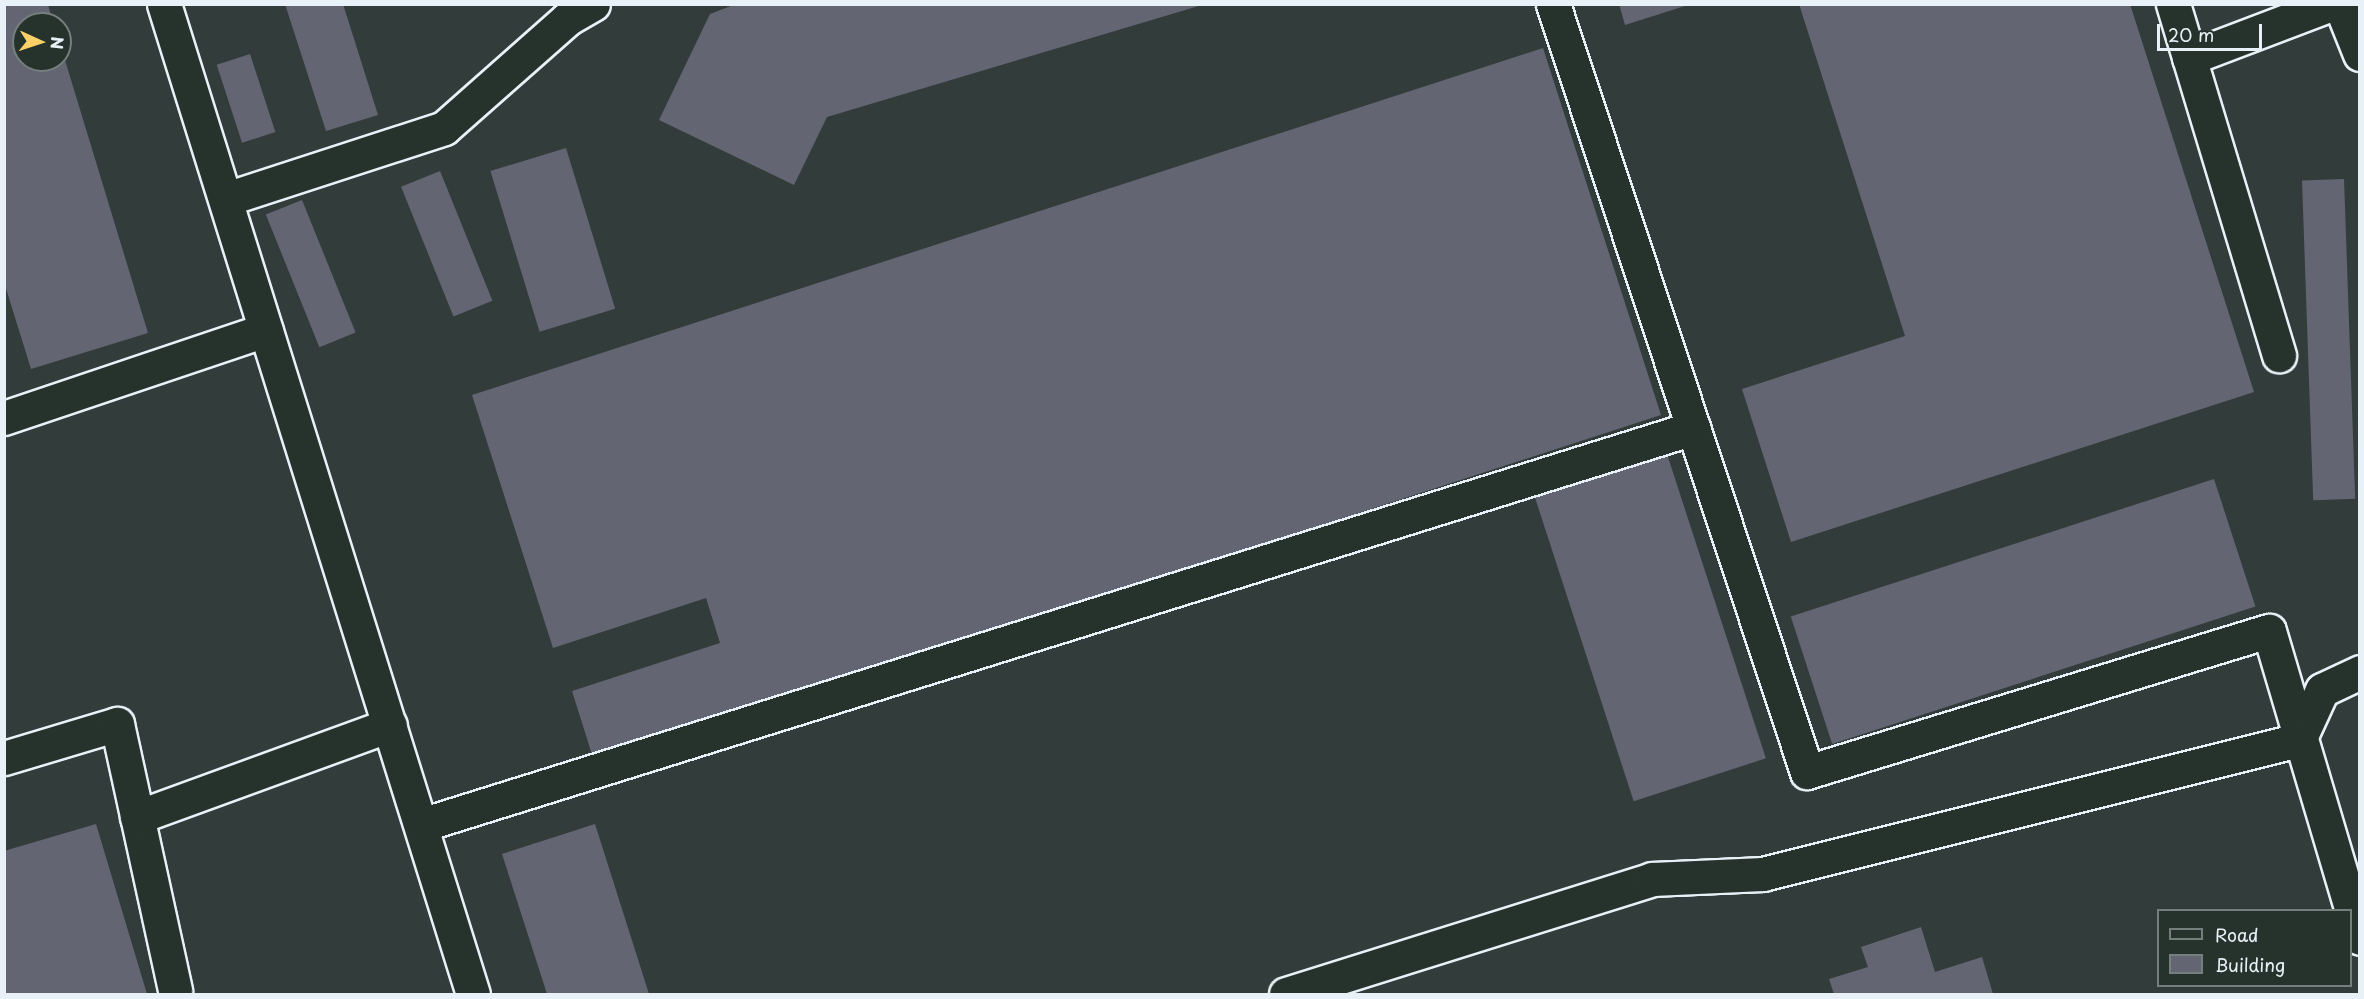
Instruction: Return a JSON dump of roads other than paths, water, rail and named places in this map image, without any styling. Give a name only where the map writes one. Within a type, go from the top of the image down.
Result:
[{"type":"street","points":[[164,4],[473,994]]},
{"type":"street","points":[[226,199],[444,128],[567,19],[593,4]]},
{"type":"street","points":[[1552,4],[1807,772],[2269,631],[2299,740],[2351,909]]},
{"type":"street","points":[[2173,4],[2279,355]]},
{"type":"street","points":[[2190,58],[2331,4]]},
{"type":"street","points":[[2340,4],[2360,54]]},
{"type":"street","points":[[4,417],[266,330]]},
{"type":"street","points":[[421,825],[1693,428]]},
{"type":"street","points":[[2299,740],[2322,690],[2360,672]]},
{"type":"street","points":[[4,758],[117,724],[175,991]]},
{"type":"street","points":[[137,817],[390,725]]},
{"type":"street","points":[[1286,994],[1652,879],[1763,874],[2299,740]]},
{"type":"street","points":[[2352,912],[2360,938]]}]
